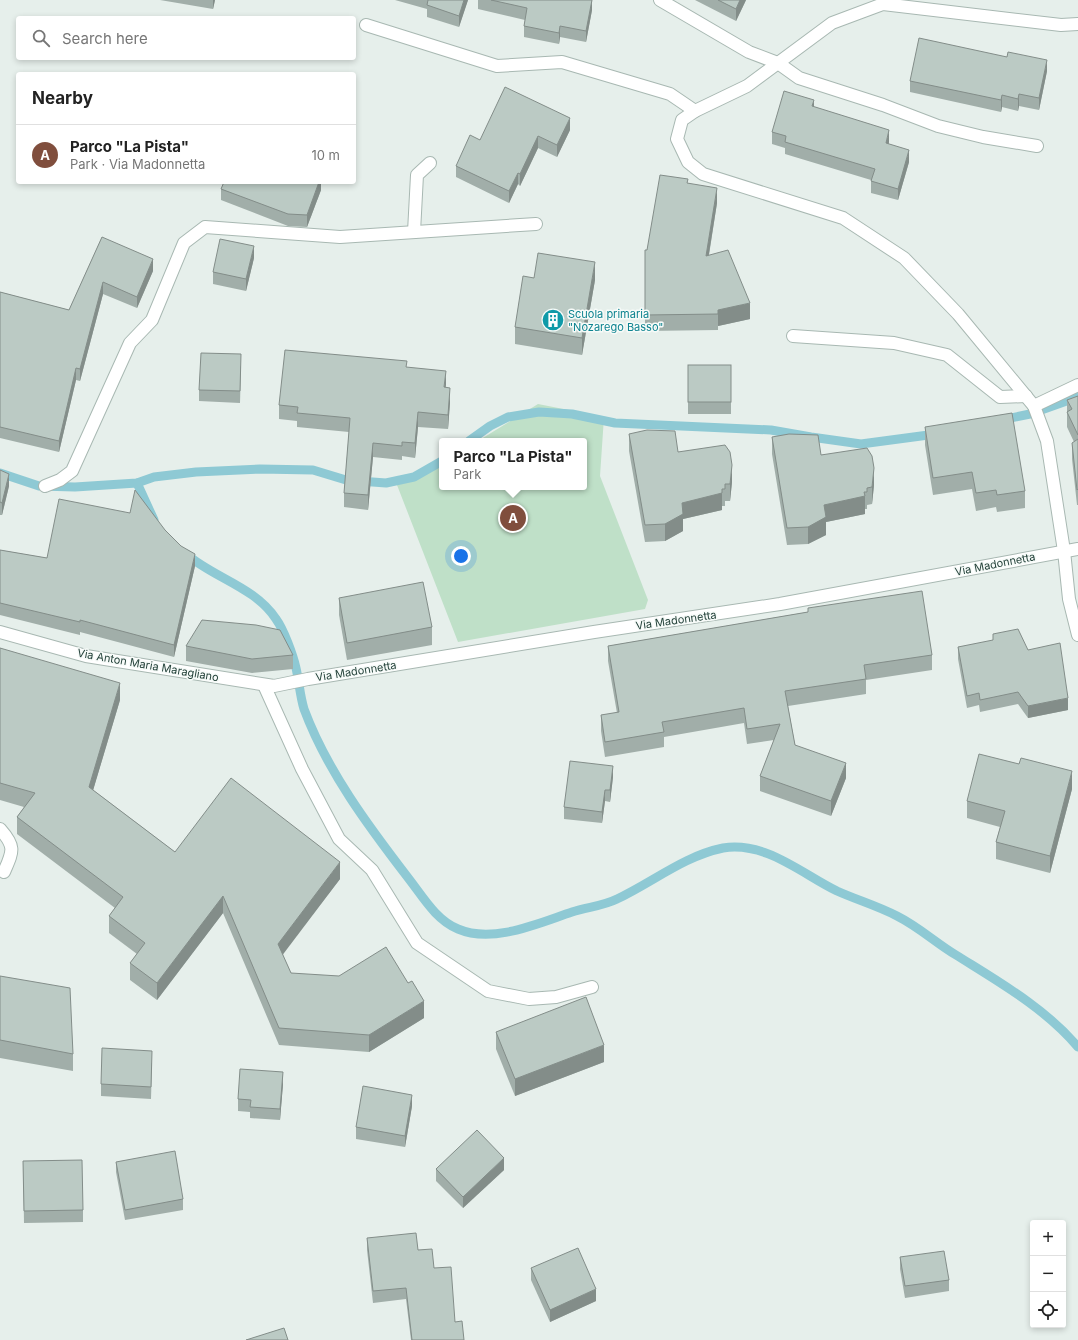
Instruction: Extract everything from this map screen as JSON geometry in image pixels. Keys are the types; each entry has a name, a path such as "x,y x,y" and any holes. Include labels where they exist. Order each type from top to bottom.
{"street":[{"path":"660,0 749,52 778,63 799,78 883,105 938,126 983,137 1037,146"},
{"path":"1078,24 1061,26 883,4 832,23 747,86 695,111 682,120 677,139 688,162 703,174 843,218 904,258 958,314 1026,396 1034,406 1046,440 1064,551 1069,599 1078,636"},
{"path":"366,25 497,66 562,62 670,94 695,111"},
{"path":"414,232 417,175 430,163"},
{"path":"45,486 60,480 72,471 130,343 152,320 184,243 205,227 340,238 536,224"},
{"path":"793,336 894,343 948,355 1000,397 1026,396"},
{"path":"1034,406 1078,385"},
{"name":"Via Madonnetta","path":"269,686 594,632 780,604 1078,549"},
{"name":"Via Anton Maria Maragliano","path":"0,632 86,656 269,686"},
{"path":"269,686 302,769 339,839 372,870 417,943 488,991 529,999 556,997 592,987"},
{"path":"0,829 8,839 12,852 4,872"}],"green space":[{"path":"538,404 604,417 600,476 648,600 645,609 458,642 397,485 439,463 439,490 587,490 587,438 483,438"}],"building":[{"path":"428,0 464,0 459,16 427,5"},
{"path":"491,0 592,0 586,31 560,26 559,33 524,26 527,8"},
{"path":"718,0 740,0 736,9"},
{"path":"919,38 1007,57 1008,52 1047,60 1039,98 1019,94 1018,99 1002,95 1001,100 910,81"},
{"path":"505,87 570,118 557,145 538,136 520,174 518,173 509,191 456,166 470,135 480,140"},
{"path":"784,91 814,100 812,106 889,130 886,143 909,150 898,189 871,181 875,169 785,142 786,136 772,132"},
{"path":"660,175 688,179 687,183 717,188 706,256 728,250 750,303 718,310 718,314 645,315 645,250 647,250"},
{"path":"223,184 318,184 307,215 288,214 221,189"},
{"path":"102,237 153,259 137,297 103,282 80,369 76,368 59,441 0,427 0,292 69,310"},
{"path":"220,239 254,246 246,279 213,272"},
{"name":"Scuola primaria \"Nozarego Basso\"","path":"538,253 595,262 582,338 515,327 523,276 534,278"},
{"path":"285,350 407,361 406,367 446,371 444,387 450,388 448,415 418,412 415,443 402,442 402,446 373,443 368,495 344,493 350,418 297,413 298,407 279,405"},
{"path":"201,353 241,354 240,391 199,390"},
{"path":"688,365 731,365 731,402 688,402"},
{"path":"1078,396 1078,435 1067,412 1072,409 1067,400"},
{"path":"1012,413 1025,491 997,495 996,490 976,493 972,472 933,478 925,427"},
{"path":"647,430 675,431 678,452 725,445 730,452 732,465 730,484 725,484 725,489 722,489 722,493 682,503 683,514 665,524 645,525 629,434"},
{"path":"789,434 818,435 821,455 867,448 872,456 874,468 872,487 867,488 867,492 864,492 865,496 824,505 826,517 808,527 787,528 772,437"},
{"path":"1078,439 1078,489 1077,490 1072,443"},
{"path":"0,470 9,474 2,503 0,502"},
{"path":"135,490 165,530 181,546 195,554 174,645 80,620 80,622 0,603 0,550 47,558 59,499 130,513"},
{"path":"423,582 432,627 347,643 339,598"},
{"path":"922,591 932,655 864,665 866,679 785,691 795,745 846,763 831,801 760,776 780,724 747,729 744,708 662,722 664,732 605,742 601,715 619,712 608,646 808,612 808,608"},
{"path":"202,620 256,625 280,630 293,655 252,659 186,646"},
{"path":"1018,629 1028,650 1060,643 1068,698 1028,706 1018,692 980,700 979,693 967,696 958,647 993,640 993,634"},
{"path":"0,648 120,683 89,787 175,852 231,778 340,862 278,944 291,973 339,976 386,947 408,983 412,981 424,1001 369,1035 279,1028 223,896 157,983 130,963 145,943 109,916 123,897 17,817 35,793 0,783"},
{"path":"979,754 1019,764 1021,758 1072,771 1050,856 996,842 1005,811 967,801"},
{"path":"570,761 613,766 610,790 605,790 602,812 564,807"},
{"path":"0,976 70,988 73,1054 0,1040"},
{"path":"586,997 604,1045 515,1079 496,1032"},
{"path":"102,1048 152,1051 151,1087 101,1084"},
{"path":"240,1069 283,1072 280,1109 250,1107 251,1100 238,1099"},
{"path":"363,1086 412,1095 405,1136 356,1127"},
{"path":"477,1130 504,1158 463,1197 436,1169"},
{"path":"175,1151 183,1199 125,1210 116,1162"},
{"path":"82,1160 83,1210 24,1211 23,1161"},
{"path":"416,1233 418,1250 432,1249 434,1268 451,1267 455,1322 462,1321 464,1340 412,1340 406,1288 373,1291 367,1238"},
{"path":"578,1248 596,1289 550,1310 531,1268"},
{"path":"944,1251 949,1280 905,1286 900,1257"},
{"path":"284,1328 288,1340 246,1340"}],"waterway":[{"path":"1001,420 1030,414 1078,397"},
{"path":"473,438 490,426 508,417 539,412 572,414 615,423 771,430 861,444 936,434"},
{"path":"0,473 39,486 75,487 137,483 154,477 196,472 260,469 313,470 346,480 386,483 414,477 439,463"},
{"path":"137,483 154,520"},
{"path":"186,554 209,570 246,591 267,608 276,619 293,656 304,709 324,754 364,819 425,900 437,914 450,925 472,933 501,933 516,930 578,910 612,901 682,863 709,852 723,848 739,847 754,849 783,860 837,891 890,912 905,920 1021,996 1051,1020 1078,1047"}],"place":[{"name":"Scuola primaria \"Nozarego Basso\"","path":"553,320"},
{"name":"Parco \"La Pista\"","path":"513,518"}]}
